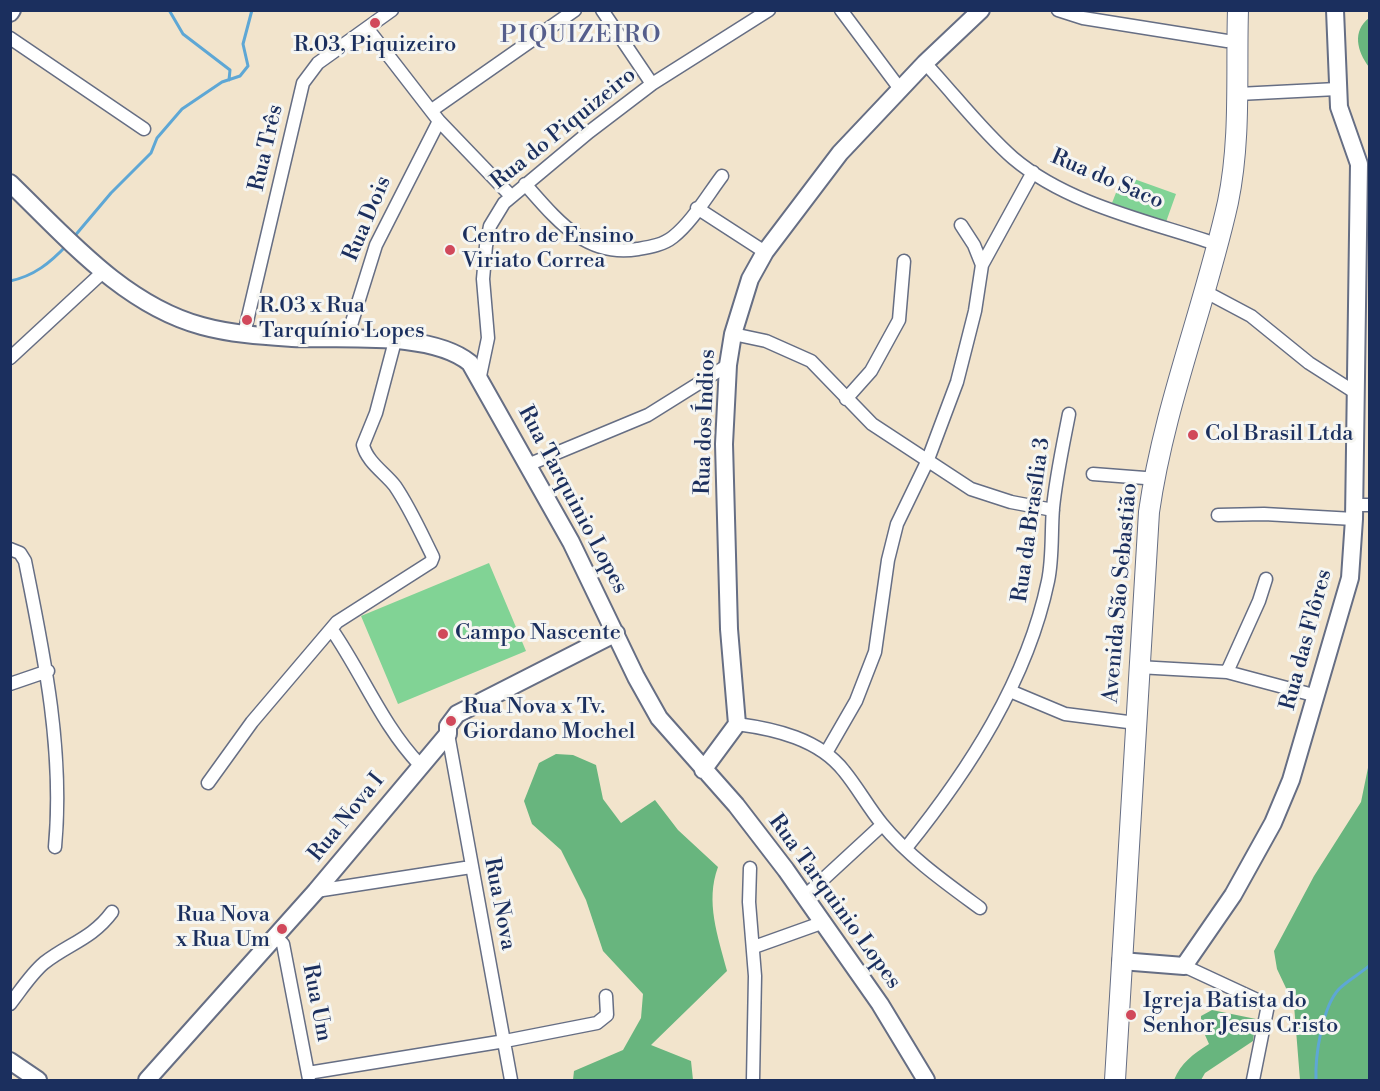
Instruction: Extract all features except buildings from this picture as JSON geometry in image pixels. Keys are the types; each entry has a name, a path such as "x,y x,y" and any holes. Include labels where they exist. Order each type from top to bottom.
{"main road":[{"name":"Avenida São Sebastião","path":"1106,1080 1133,611 1145,478 1218,199 1226,144 1228,10"},
{"name":"Avenida São Sebastião","path":"1115,1080 1138,667 1153,482 1228,201 1235,151 1238,94 1238,10"}],"street":[{"name":"Rua Três","path":"244,334 303,82 318,63 392,10"},
{"path":"432,110 575,10"},
{"path":"602,10 652,84"},
{"name":"Rua do Piquizeiro","path":"480,376 488,338 483,279 486,246 497,212 525,184 652,84 769,10"},
{"path":"841,10 900,89"},
{"name":"Rua dos Índios","path":"737,724 729,629 728,365 733,334 750,279 765,252 840,153 925,63 981,10"},
{"path":"1058,10 1083,18 1227,41"},
{"name":"Rua das Flôres","path":"1185,966 1233,895 1273,823 1291,780 1350,578 1359,510 1356,393 1359,164 1339,106 1335,10"},
{"path":"367,28 439,121 511,196"},
{"path":"10,38 144,129"},
{"name":"Rua do Saco","path":"925,63 1013,158 1049,183 1097,204 1208,240"},
{"path":"1238,94 1337,89"},
{"name":"Rua Dois","path":"346,338 376,245 439,121"},
{"path":"826,753 856,701 872,661 888,560 897,524 927,462 961,370 975,311 981,265 1033,172"},
{"path":"525,184 569,231 603,250 626,251 658,245 674,237 722,176"},
{"name":"Rua Tarquinio Lopes","path":"10,183 104,271 146,301 181,320 244,334 394,341 451,351 470,363 480,376 530,464 659,718 736,805 805,896 880,1004 926,1080"},
{"path":"697,208 765,252"},
{"path":"961,225 974,245 981,265"},
{"path":"846,399 871,371 899,320 903,261"},
{"path":"10,358 104,271"},
{"path":"1204,291 1251,316 1309,363 1356,393"},
{"path":"733,334 765,341 811,361 872,424 971,489 991,496 1053,510"},
{"path":"208,783 252,722 337,622 363,603 426,567 433,557 413,516 394,486 368,456 363,445 376,413 394,341"},
{"path":"530,464 648,415 728,365"},
{"name":"Rua da Brasília 3","path":"906,848 959,780 1010,691 1043,606 1053,544 1053,510 1069,414"},
{"path":"1093,474 1145,478"},
{"path":"1218,515 1359,510"},
{"path":"10,549 20,553 25,561 48,671 59,807 55,847"},
{"path":"1227,672 1259,601 1266,579"},
{"path":"332,630 355,664 380,714 400,744 420,765"},
{"name":"Rua Nova I","path":"147,1080 316,891 420,765 448,735 451,721 464,710 616,633"},
{"path":"1138,667 1227,672 1317,696"},
{"path":"10,684 48,671"},
{"path":"1010,691 1065,714 1128,722"},
{"path":"703,770 737,724 762,727 793,736 826,753 843,769 882,825 906,848 980,908"},
{"name":"Rua Nova","path":"448,735 511,1080"},
{"path":"805,896 882,825"},
{"path":"316,891 471,867"},
{"path":"750,868 748,902 754,946 753,1080"},
{"path":"10,1004 43,964 84,940 101,926 112,912"},
{"path":"754,946 824,922"},
{"name":"Rua Um","path":"275,936 284,944 308,1077"},
{"path":"1121,961 1185,966 1268,1005 1253,1080"},
{"path":"308,1077 601,1022 607,1015 606,996"},
{"path":"12,1064 38,1080"}],"green space":[{"path":"1369,18 1369,67 1359,48 1358,35"},
{"path":"1123,175 1176,194 1166,222 1112,203"},
{"name":"Campo Nascente","path":"489,563 526,651 398,704 361,616"},
{"path":"556,754 573,755 596,765 603,799 621,823 655,800 678,830 718,867 713,893 714,919 727,971 651,1045 691,1061 693,1080 573,1080 574,1071 623,1050 641,1018 643,994 603,951 586,900 561,850 532,824 524,801 539,763"},
{"path":"1369,763 1369,1080 1300,1080 1294,1005 1277,969 1274,951 1314,876 1361,802"},
{"path":"1212,1010 1256,1019 1253,1041 1205,1073 1201,1080 1174,1080 1188,1059 1209,1044 1201,1026 1201,1016"}],"waterway":[{"path":"169,10 183,34 230,70 229,80"},
{"path":"73,238 111,193 151,153 157,138 182,109 222,82 240,76 248,66 243,44 252,10"},
{"path":"10,281 27,276 41,268 67,245"},
{"path":"1316,1080 1318,1046 1324,1020 1333,997 1339,989 1370,965"}],"place":[{"name":"R.03, Piquizeiro","path":"375,23"},
{"name":"Centro de Ensino Viriato Correa","path":"450,250"},
{"name":"R.03 x Rua Tarquínio Lopes","path":"247,320"},
{"name":"Col Brasil Ltda","path":"1193,435"},
{"name":"Campo Nascente","path":"443,634"},
{"name":"Rua Nova x Tv. Giordano Mochel","path":"451,721"},
{"name":"Rua Nova x Rua Um","path":"282,929"},
{"name":"Igreja Batista do Senhor Jesus Cristo","path":"1131,1015"}],"district":[{"name":"PIQUIZEIRO","path":"581,36"}]}
